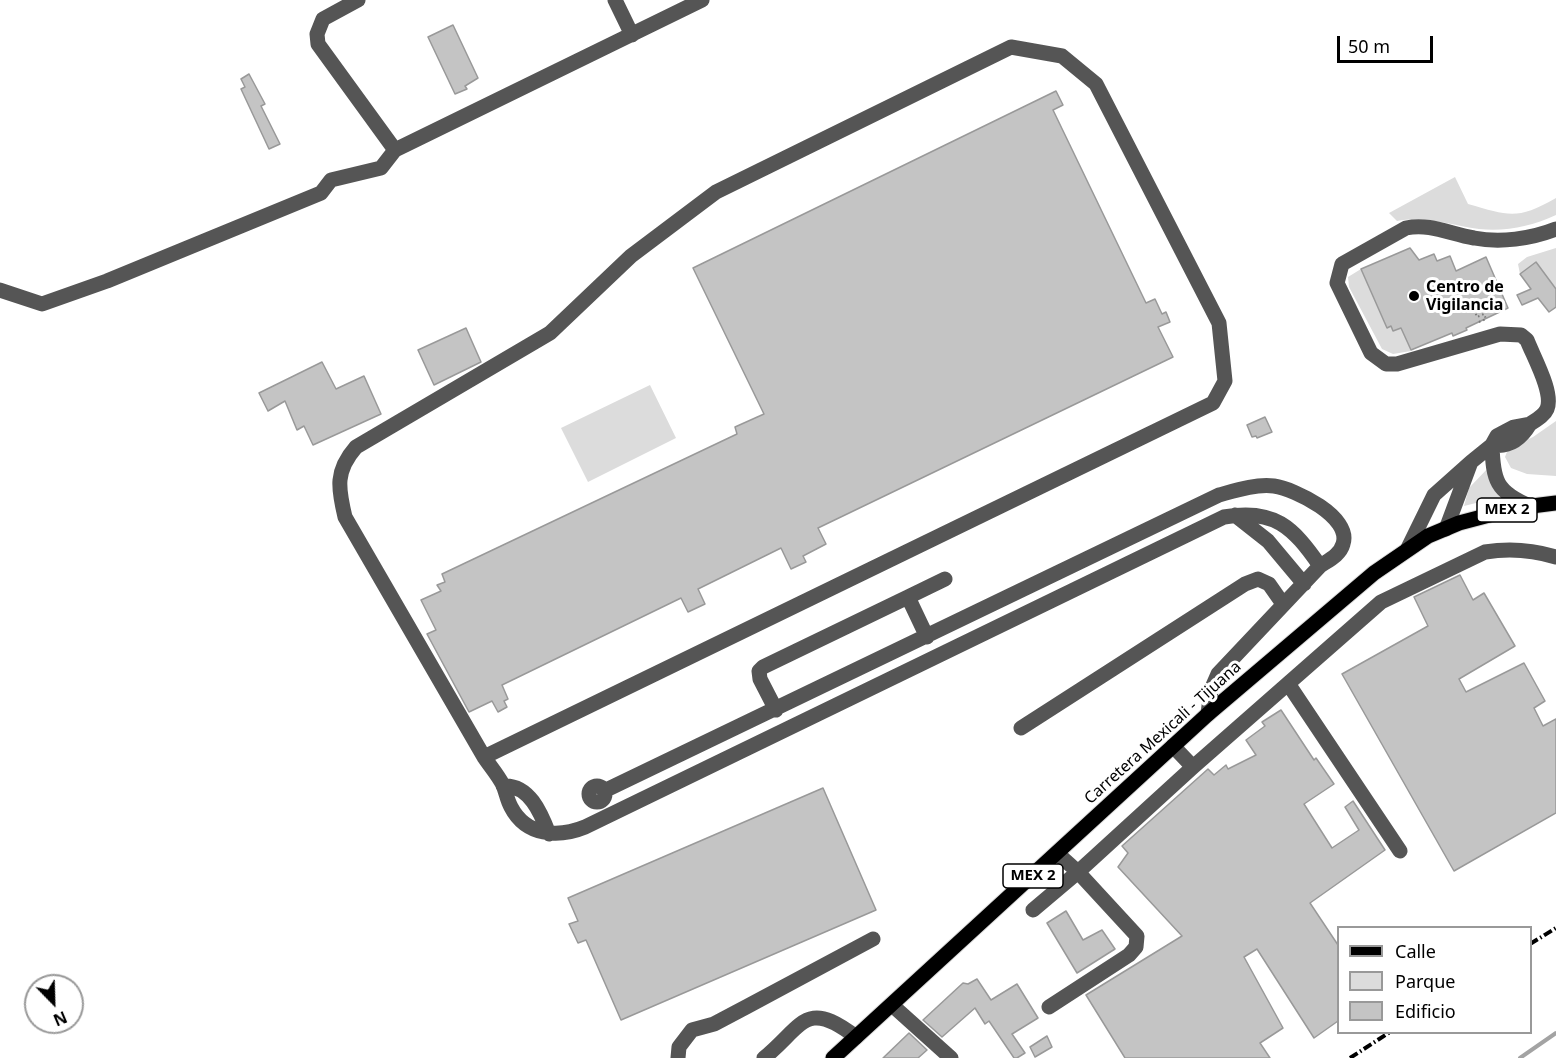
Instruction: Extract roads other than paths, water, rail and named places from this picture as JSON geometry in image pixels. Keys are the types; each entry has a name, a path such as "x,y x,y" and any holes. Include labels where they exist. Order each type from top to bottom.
{"main road":[{"name":"Carretera Mexicali - Tijuana","path":"833,1058 1208,714 1334,605 1408,548 1446,529 1485,515 1556,503"}],"lane":[{"path":"358,0 323,19 318,34 318,44 395,150"},
{"path":"615,0 632,34"},
{"path":"0,290 42,304 75,293 321,193 331,180 381,168 395,150 702,0"},
{"path":"484,757 1213,403 1225,381 1220,323 1096,84 1062,56 1011,48 716,192 631,256 550,333 356,447 343,461 340,494 345,517 484,757 503,786 517,817 526,826 549,834 568,834 615,814 1208,525 1235,515 1247,513 1264,516 1281,525 1300,537 1320,566"},
{"path":"1408,548 1434,495 1492,446 1503,447 1521,438 1530,424 1541,417 1549,402 1546,387 1527,340 1521,335 1500,334 1397,364 1386,364 1371,353 1337,283 1338,269 1342,264 1406,228 1415,226 1425,226 1476,239 1518,239 1556,229"},
{"path":"1492,446 1496,481 1510,497 1530,506"},
{"path":"1446,529 1471,462"},
{"path":"604,791 1179,514 1239,489 1275,486 1294,491 1311,500 1336,520 1342,529 1343,544 1339,552 1320,566 1218,675 1211,690 1208,714"},
{"path":"1235,515 1268,541 1304,584"},
{"path":"1033,910 1381,602 1478,554 1502,549 1538,551 1556,557"},
{"path":"1517,551 1556,568"},
{"path":"776,710 760,679 759,671 763,667 945,579"},
{"path":"1021,728 1245,584 1258,579 1269,584 1283,604"},
{"path":"909,597 927,637"},
{"path":"1289,685 1400,851"},
{"path":"1173,746 1193,766"},
{"path":"503,786 517,787 524,791 542,817 549,834"},
{"path":"1049,1007 1129,955 1136,947 1137,936 1078,872 1058,854"},
{"path":"678,1058 679,1047 692,1030 714,1023 748,1006 873,939"},
{"path":"892,1005 951,1058"},
{"path":"764,1058 791,1030 821,1016 835,1021 856,1037"}],"waterway":[{"path":"1520,1058 1556,1033"}],"railway":[{"path":"1532,943 1556,928"},
{"path":"1350,1058 1387,1034"}],"place":[{"name":"Centro de Vigilancia","path":"1414,296"}]}
